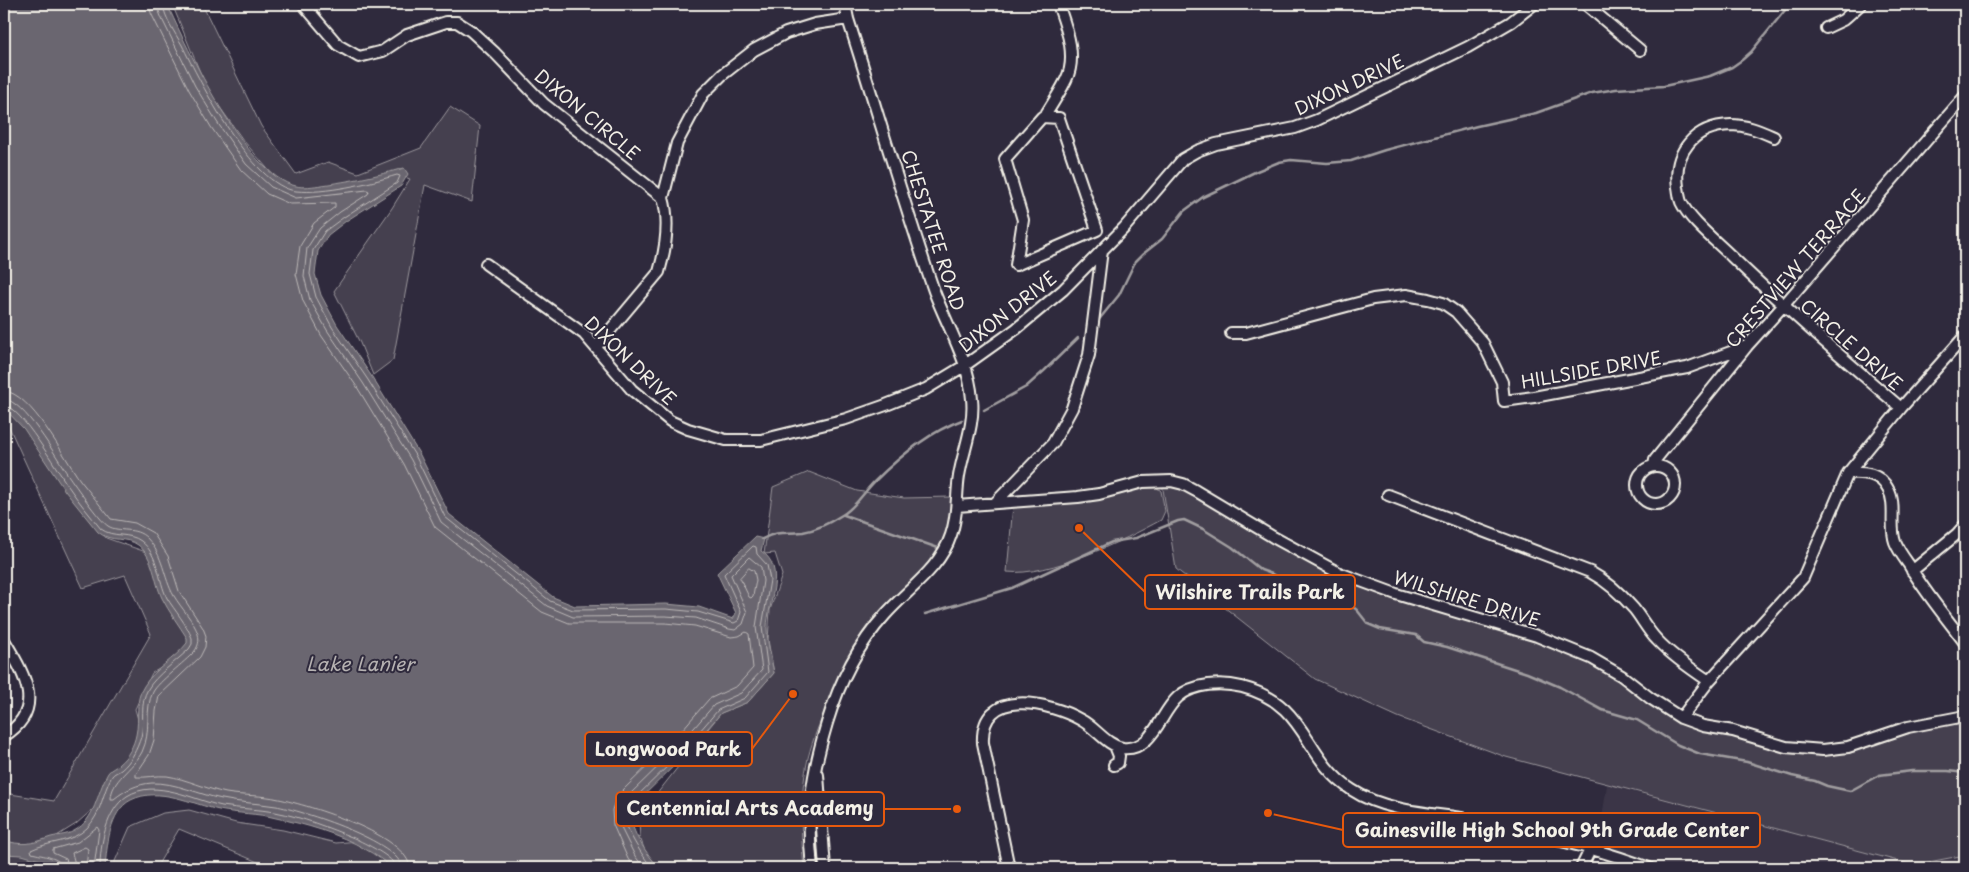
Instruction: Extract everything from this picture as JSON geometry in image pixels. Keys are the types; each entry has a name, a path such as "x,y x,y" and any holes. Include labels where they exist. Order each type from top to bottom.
{"street":[{"name":"DIXON CIRCLE","path":"303,4 338,45 359,57 383,51 406,36 446,22 458,22 495,53 544,104 663,198"},
{"name":"CHESTATEE ROAD","path":"818,754 839,685 849,664 870,632 935,565 945,551 952,532 957,506 959,476 973,407 969,376 935,292 848,20 845,4"},
{"path":"1042,117 1058,118 1097,230 1016,264 1023,220 1005,159 1042,117 1046,114 1067,79 1071,63 1070,44 1058,4"},
{"name":"DIXON DRIVE","path":"486,264 584,334 632,390 661,415 688,429 726,440 761,440 780,436 815,425 846,419 886,406 926,389 964,366 1016,328 1063,290 1124,228 1170,173 1184,159 1196,151 1216,144 1295,128 1317,120 1468,47 1511,22 1534,4"},
{"path":"1585,4 1640,50"},
{"path":"1826,28 1843,20 1861,4"},
{"path":"596,347 622,313 659,272 663,258 668,219 663,198 677,143 703,94 722,75 754,50 786,33 815,24 848,20"},
{"name":"CRESTVIEW TERRACE","path":"1654,465 1655,460 1747,346 1784,306 1965,96"},
{"name":"CIRCLE DRIVE","path":"1774,137 1750,127 1730,125 1713,128 1699,134 1687,144 1680,155 1677,167 1680,200 1686,211 1784,306 1902,408"},
{"path":"995,503 1052,443 1072,408 1089,354 1102,250"},
{"name":"HILLSIDE DRIVE","path":"1231,333 1246,333 1373,299 1406,295 1428,299 1443,303 1456,312 1483,343 1502,382 1504,401 1687,368 1747,346"},
{"path":"1681,718 1709,681 1803,578 1848,473 1965,336"},
{"path":"1848,473 1866,472 1879,478 1888,488 1892,500 1892,524 1895,542 1912,571 1965,643"},
{"name":"WILSHIRE DRIVE","path":"957,506 1078,497 1099,494 1143,482 1171,481 1183,484 1338,573 1396,594 1537,636 1591,658 1622,676 1650,698 1681,718 1703,726 1733,731 1786,746 1823,750 1848,747 1908,727 1965,716"},
{"path":"1388,495 1590,572 1601,578 1634,609 1659,642 1688,667 1709,681"},
{"path":"1912,571 1957,534 1965,525"},
{"path":"4,640 24,674 29,692 23,720 4,736"},
{"path":"1115,746 1134,748 1143,743 1158,726 1173,702 1188,690 1214,685 1242,688 1262,695 1290,713 1325,766 1337,779 1362,796 1424,814 1463,818 1591,848 1648,868"},
{"path":"1009,868 984,743 983,730 994,712 1002,706 1011,704 1028,704 1055,708 1086,722 1115,746 1119,756 1118,762 1114,765"},
{"path":"812,868 809,822 813,775 818,754"},
{"path":"818,754 819,799 825,868"},
{"path":"1581,868 1591,848"}],"shaded area":[{"path":"172,4 202,4 261,126 296,174 328,162 358,173 421,148 450,107 480,126 472,202 425,185 393,360 373,375 360,343 334,291 410,179 393,173 306,193 278,181 243,140 207,89"},
{"path":"4,384 106,538 146,552 198,647 152,673 135,709 147,752 101,802 76,824 44,844 40,857 51,868 4,868 4,793 54,801 151,634 125,575 83,588 4,416"},
{"path":"809,472 857,491 904,498 951,497 943,542 929,566 883,608 867,626 850,653 837,682 815,736 805,772 801,813 804,868 659,868 645,851 641,840 619,849 617,847 640,837 639,822 645,809 721,713 748,702 774,673 768,640 770,610 782,575 775,553 764,554 773,487"},
{"path":"1161,477 1196,485 1307,556 1411,599 1601,657 1676,714 1736,734 1825,751 1965,716 1965,855 1913,865 1506,757 1398,717 1315,679 1176,569"},
{"path":"1146,485 1155,486 1161,491 1165,511 1161,520 1107,547 1064,563 1024,572 1007,572 1013,505"},
{"path":"1607,785 1913,865 1965,855 1965,868 1662,868 1596,857"},
{"path":"189,810 236,823 283,830 336,843 381,839 406,868 272,868 179,829 156,868 112,868 130,827 163,813"}],"water":[{"name":"Lake Lanier","path":"4,4 167,4 203,78 220,108 238,136 258,160 277,177 296,186 309,187 363,178 404,168 408,174 401,186 346,221 328,235 318,251 315,274 321,295 337,325 372,377 420,455 449,514 553,597 575,606 666,604 699,607 733,619 736,613 717,573 755,537 764,539 761,551 769,558 775,576 767,627 768,644 774,673 748,702 721,713 682,758 635,804 630,812 636,835 659,868 394,868 355,844 310,826 269,816 219,810 164,795 142,796 131,800 118,812 110,830 105,868 60,868 56,865 22,855 4,854 4,840 21,844 37,842 71,833 87,820 108,773 122,761 132,747 137,729 139,698 144,686 153,674 182,649 187,643 187,638 162,598 151,563 143,550 133,542 108,537 98,532 65,491 24,429 4,408"}],"waterway":[{"path":"1097,322 1119,295 1135,262 1162,239 1184,211 1203,197 1257,171 1279,162 1291,160 1327,163 1351,161 1477,126 1536,113 1592,93 1616,89 1664,86 1710,76 1732,67 1751,52 1790,4"},
{"path":"984,410 1026,387 1078,338"},
{"path":"762,539 778,533 808,531 838,518 847,512 874,482 904,455 926,438 962,420"},
{"path":"844,515 941,549"},
{"path":"925,614 1012,588 1112,542 1136,538 1184,520 1232,547 1261,570 1304,592 1334,593 1357,610 1368,624 1380,629 1416,635 1424,642 1447,647 1527,673 1560,687 1602,710 1637,720 1678,745 1700,754 1747,762 1850,791 1879,775 1912,771 1965,773"}],"place":[{"name":"Wilshire Trails Park","path":"1079,528"},
{"name":"Longwood Park","path":"793,694"},
{"name":"Centennial Arts Academy","path":"957,809"},
{"name":"Gainesville High School 9th Grade Center","path":"1268,813"}]}
